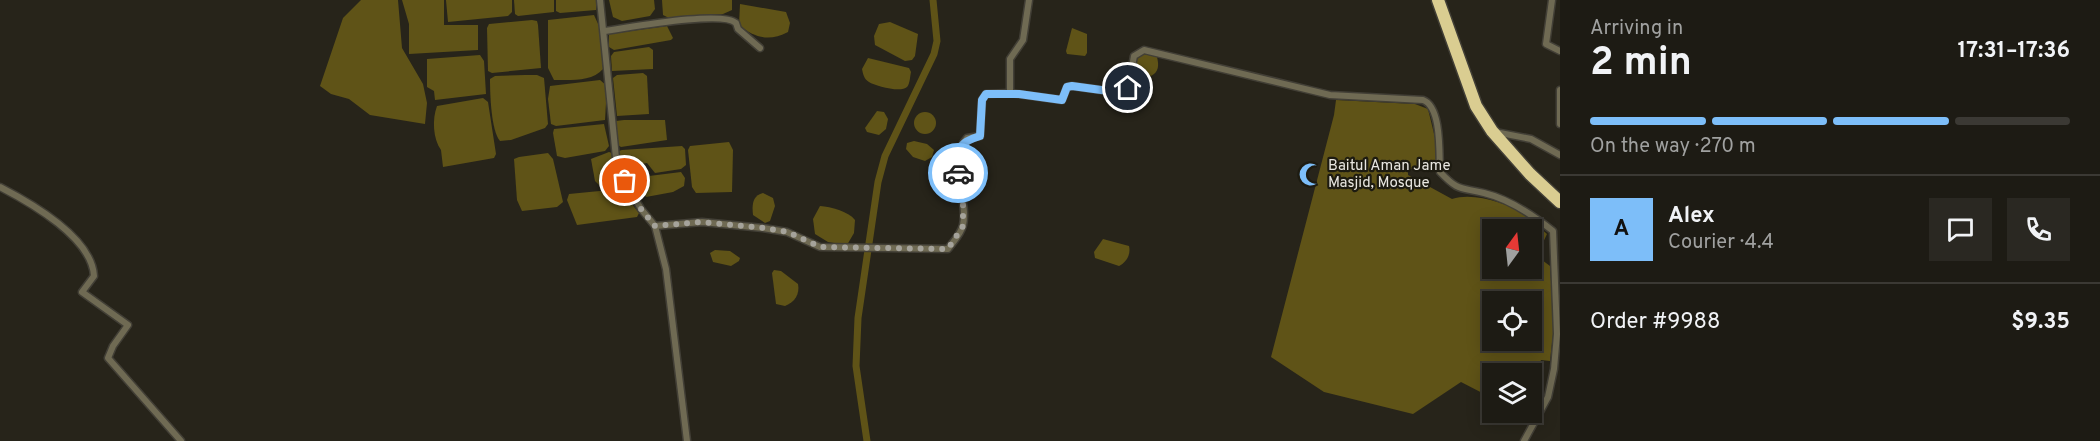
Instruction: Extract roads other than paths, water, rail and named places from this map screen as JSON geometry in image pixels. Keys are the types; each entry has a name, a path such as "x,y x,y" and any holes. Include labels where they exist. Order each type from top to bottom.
{"highway":[{"path":"1438,0 1476,106 1492,131 1530,174 1560,202"}],"street":[{"path":"600,0 616,158 625,181 641,209 655,226 666,269 687,441"},
{"path":"1010,93 1010,59 1013,51 1020,47 1023,40 1029,0"},
{"path":"1552,0 1546,44 1560,51"},
{"path":"604,31 693,19 730,19 760,48"},
{"path":"655,226 702,222 764,228 788,232 820,247 948,249 963,226 963,204 958,177 963,143 967,138 980,136 982,100 986,94 1010,93 1062,100 1067,87 1072,86 1123,93 1128,88 1134,56 1144,50 1330,95 1429,103 1434,111 1441,154 1440,172 1450,183 1459,189 1484,193 1511,204 1535,216 1553,231 1557,334 1554,369 1548,397 1524,441"},
{"path":"1560,90 1558,115 1560,124"},
{"path":"1492,131 1531,139 1560,154"},
{"path":"0,187 43,210 86,250 94,267 94,276 82,292 128,325 113,346 108,358 181,441"}],"waterway":[{"path":"867,441 856,366 858,318 878,182 885,156 934,54 937,41 933,0"}],"place":[{"name":"Baitul Aman Jame Masjid, Mosque","path":"1310,174"}]}
